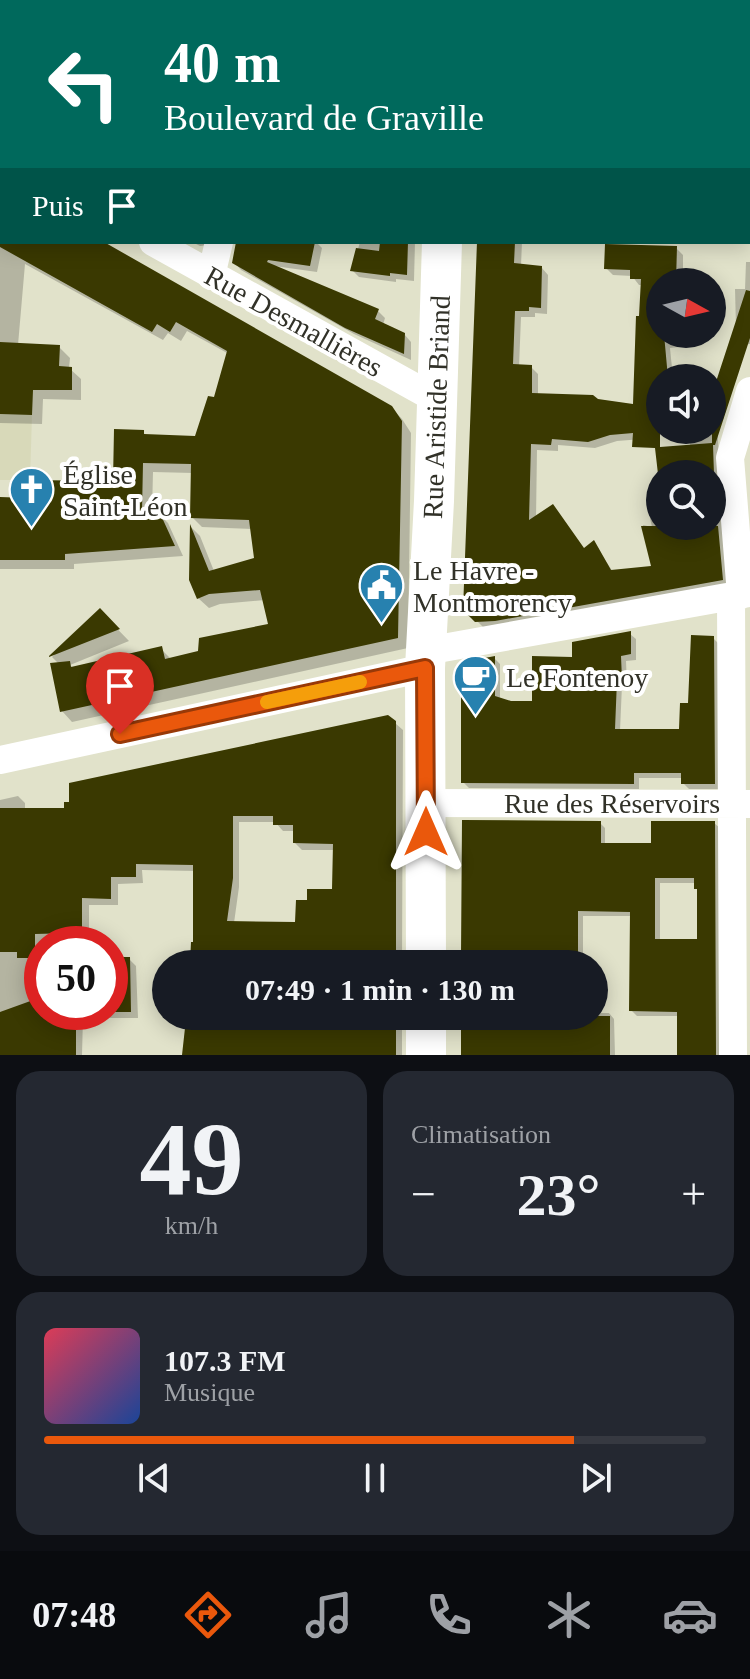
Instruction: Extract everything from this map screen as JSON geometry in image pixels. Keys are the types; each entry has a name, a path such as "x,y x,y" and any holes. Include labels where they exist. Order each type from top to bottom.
{"main road":[{"name":"Rue Aristide Briand","path":"426,950 425,659 442,244"},
{"path":"426,1030 426,1055"}],"street":[{"name":"Rue Desmallières","path":"156,244 436,399"},
{"path":"211,276 219,244"},
{"path":"733,1055 742,804 741,595 730,458 750,391"},
{"path":"0,760 425,659 741,595"},
{"name":"Rue des Réservoirs","path":"425,803 742,804"}],"shaded area":[{"path":"0,414 32,415 30,480 0,480"}],"building":[{"path":"0,244 108,244 392,406 402,421 398,638 60,712 50,663 70,661 71,667 162,646 165,659 198,651 199,638 268,624 260,590 209,594 197,599 189,580 190,524 209,571 254,558 249,520 190,518 191,464 143,463 142,511 159,511 175,546 65,554 65,560 0,560 0,497 29,498 30,480 113,481 114,429 195,436 208,396 214,397 227,351 176,322 170,332 157,324 152,332 0,247"},
{"path":"236,244 315,244 310,266 267,262 379,309 375,319 405,333 404,354 345,328 232,263"},
{"path":"380,244 408,244 407,275 350,271 356,248 379,251"},
{"path":"477,244 515,244 514,263 542,266 541,308 515,311 513,364 532,365 532,393 593,395 598,399 633,404 636,316 639,316 641,279 630,279 630,270 604,269 605,244 677,246 676,268 646,268 646,348 665,348 667,364 646,364 646,444 660,444 660,447 715,444 714,460 656,460 655,448 632,447 633,433 610,435 588,442 552,439 551,445 531,444 529,520 553,504 584,548 594,540 611,570 651,566 641,526 646,526 646,540 719,540 723,580 475,622 463,610"},
{"path":"746,290 750,291 750,338 726,411 726,364 722,364"},
{"path":"0,342 60,345 59,366 72,367 72,390 33,390 32,415 0,414"},
{"path":"100,608 120,629 49,657 49,656"},
{"path":"631,631 631,654 621,656 622,680 617,680 615,729 679,729 680,703 688,703 691,635 714,636 715,784 681,784 681,773 634,773 634,784 461,783 461,674 474,660 495,656 495,696 511,701 532,701 532,656 572,657 572,642"},
{"path":"388,715 396,721 396,950 191,950 193,865 136,864 136,877 111,877 111,899 82,898 82,926 24,926 24,958 17,958 17,952 0,952 0,808 64,808 64,802 69,802 69,783","holes":["233,816 273,816 273,825 293,825 293,843 333,844 332,889 307,889 307,900 296,900 295,922 227,921 233,878"]},
{"path":"462,820 601,821 601,843 651,843 651,821 715,821 716,1055 677,1055 677,1012 629,1011 630,912 578,911 578,950 461,950","holes":["655,878 694,878 694,889 697,889 697,939 655,939"]},
{"path":"128,957 130,957 131,1012 128,1012"},
{"path":"24,1003 24,1030 76,1030 76,1055 0,1055 0,1012"},
{"path":"610,1016 610,1055 461,1055 461,1030 608,1030"},
{"path":"185,1030 396,1030 396,1055 182,1055"}],"slow traffic":[{"path":"267,702 360,682"}],"place":[{"name":"Église Saint-Léon","path":"32,529"},
{"name":"Le Havre - Montmorency","path":"382,625"},
{"name":"Le Fontenoy","path":"475,716"}],"route":[{"path":"120,734 425,668 426,832"}]}
